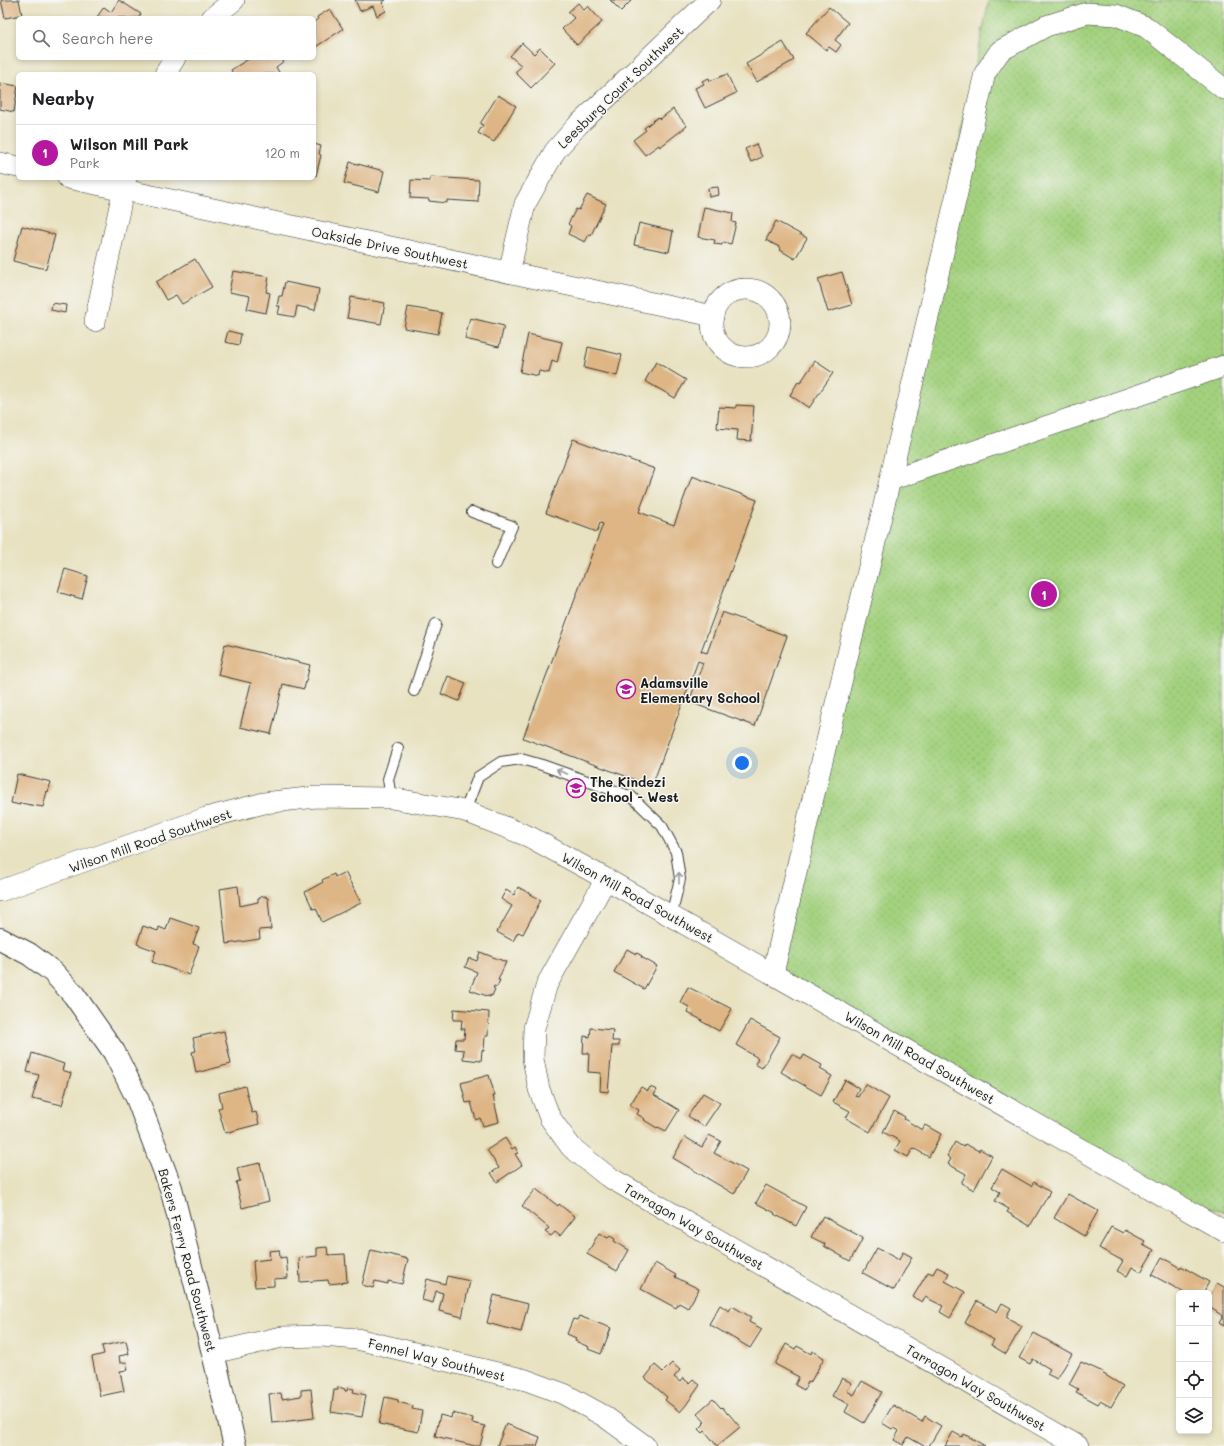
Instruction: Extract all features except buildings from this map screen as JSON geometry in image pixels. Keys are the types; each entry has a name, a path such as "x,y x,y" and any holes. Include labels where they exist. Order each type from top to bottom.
{"street":[{"path":"214,16 234,0"},
{"name":"Leesburg Court Southwest","path":"509,272 525,204 555,151 578,125 710,0"},
{"path":"773,974 985,73 1000,50 1046,26 1087,13 1116,14 1146,27 1224,89"},
{"path":"166,72 174,60"},
{"path":"0,164 16,167"},
{"name":"Oakside Drive Southwest","path":"87,180 124,184 509,272 712,316"},
{"path":"94,321 124,184"},
{"path":"890,480 1224,366"},
{"name":"Wilson Mill Road Southwest","path":"0,891 206,818 264,803 316,797 391,798 465,811 530,837 606,879 1224,1231"},
{"name":"Tarragon Way Southwest","path":"606,879 547,984 534,1028 533,1059 539,1089 550,1118 571,1148 607,1176 1078,1446"},
{"name":"Bakers Ferry Road Southwest","path":"0,939 29,954 53,972 74,995 114,1052 137,1098 171,1188 213,1352 235,1446"},
{"name":"Fennel Way Southwest","path":"213,1352 282,1337 322,1336 357,1339 526,1380 564,1394 604,1416 645,1446"}],"lane":[{"path":"472,512 512,526 496,564"},
{"path":"414,691 436,624"},
{"path":"391,798 388,779 398,748"},
{"path":"465,811 478,776 501,762 521,759 632,797 662,826 676,852 680,880 671,916"}],"green space":[{"path":"989,0 1224,0 1224,1212 1173,1199 765,971 899,435"}],"place":[{"name":"Wilson Mill Park","path":"1044,594"},
{"name":"Adamsville Elementary School","path":"626,689"},
{"name":"The Kindezi School - West","path":"576,788"}]}
